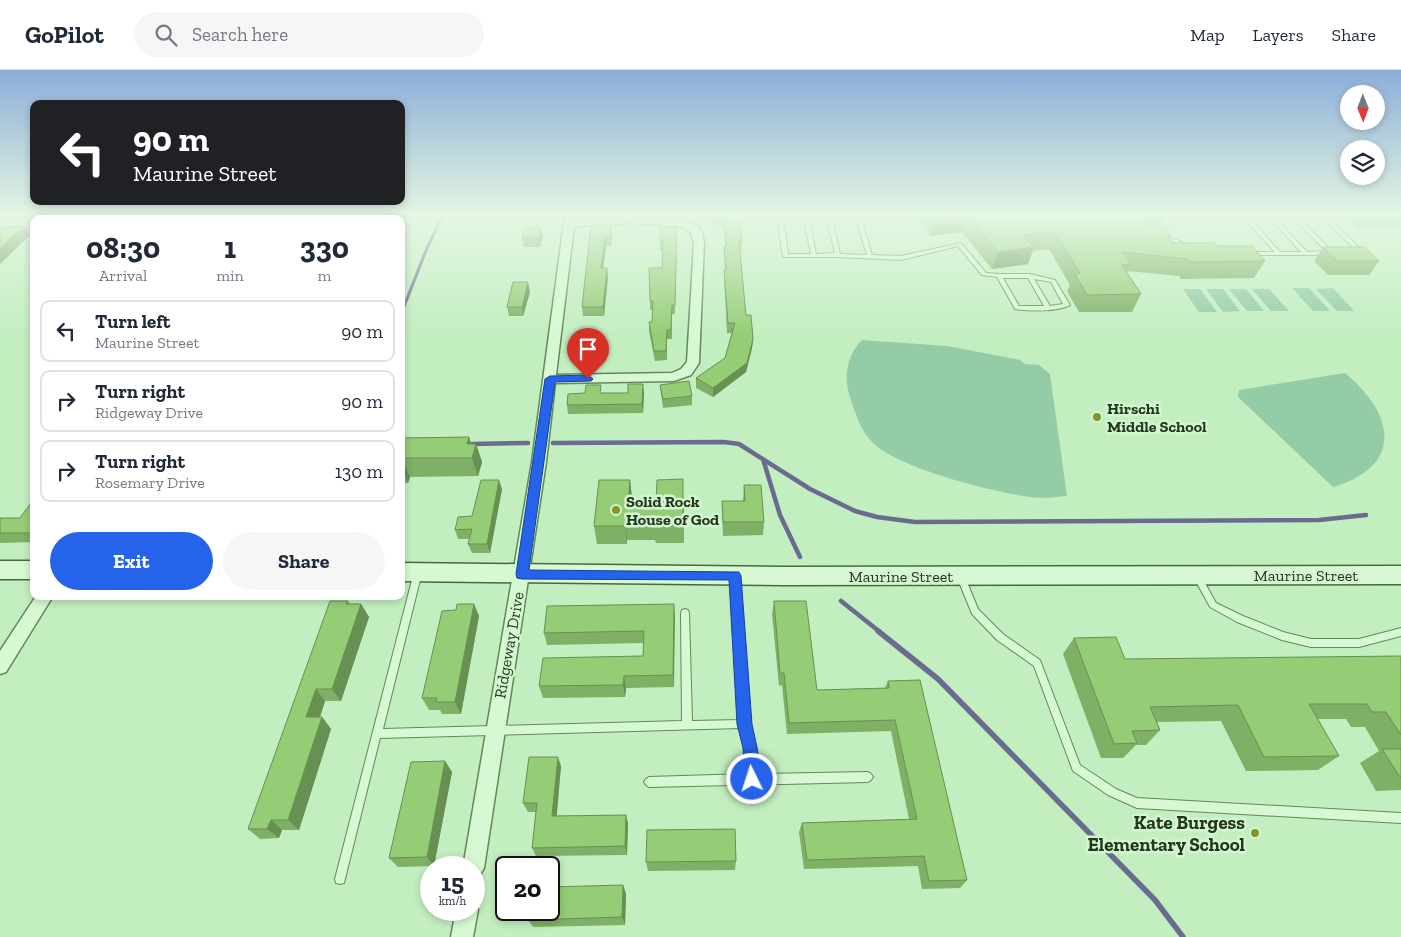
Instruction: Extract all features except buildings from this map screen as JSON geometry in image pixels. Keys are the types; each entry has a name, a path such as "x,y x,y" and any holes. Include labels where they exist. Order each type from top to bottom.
{"street":[{"name":"Ridgeway Drive","path":"475,856 522,574 550,379 565,255"},
{"path":"550,379 674,377 686,372 693,363 698,255"},
{"path":"0,570 30,570"},
{"name":"Maurine Street","path":"410,572 735,576 1401,575"},
{"path":"0,666 42,600"},
{"path":"462,937 465,921"}],"lane":[{"path":"785,255 902,258 912,255"},
{"path":"968,255 980,271 990,276 999,276 1030,276 1053,282 1067,305 1048,308 1017,308 999,276"},
{"path":"1030,276 1048,308"},
{"path":"405,597 410,572"},
{"path":"1196,575 1213,605 1240,619 1282,636 1311,642 1359,643 1401,632"},
{"path":"735,576 744,724 750,748 752,779"},
{"path":"960,576 974,611 1000,637 1037,663 1076,768 1112,792 1137,803 1401,818"},
{"path":"340,879 377,734 404,600"},
{"path":"685,614 687,726"},
{"path":"377,734 744,724"},
{"path":"649,782 868,776"}],"green space":[{"path":"1292,288 1309,288 1330,311 1313,311"},
{"path":"1333,288 1354,311 1337,311 1316,289"},
{"path":"1183,289 1200,289 1217,312 1199,312"},
{"path":"1206,289 1223,289 1240,311 1223,312"},
{"path":"1229,289 1246,289 1264,311 1247,311"},
{"path":"1252,289 1269,289 1289,311 1271,311"},
{"path":"862,340 947,346 1020,360 1025,364 1039,365 1050,374 1067,496 1035,498 993,490 947,478 903,461 885,452 873,443 859,423 847,384 849,360"},
{"path":"1345,373 1375,407 1382,423 1384,439 1381,454 1371,467 1355,478 1333,487 1238,397 1239,390"}],"waterway":[{"path":"405,304 424,255"},
{"path":"553,443 724,442 739,444 763,459"},
{"path":"472,444 528,443"},
{"path":"763,459 810,489 855,511 877,517 915,522 1319,520 1366,515"},
{"path":"763,459 780,515 800,557"},
{"path":"841,601 880,632"},
{"path":"878,631 938,679 1155,900 1183,937"}],"place":[{"name":"Hirschi Middle School","path":"1097,417"},
{"name":"Solid Rock House of God","path":"616,510"},
{"name":"Kate Burgess Elementary School","path":"1255,833"}],"route":[{"path":"588,379 550,379 522,574 735,576 744,724 750,748 752,779"}]}
